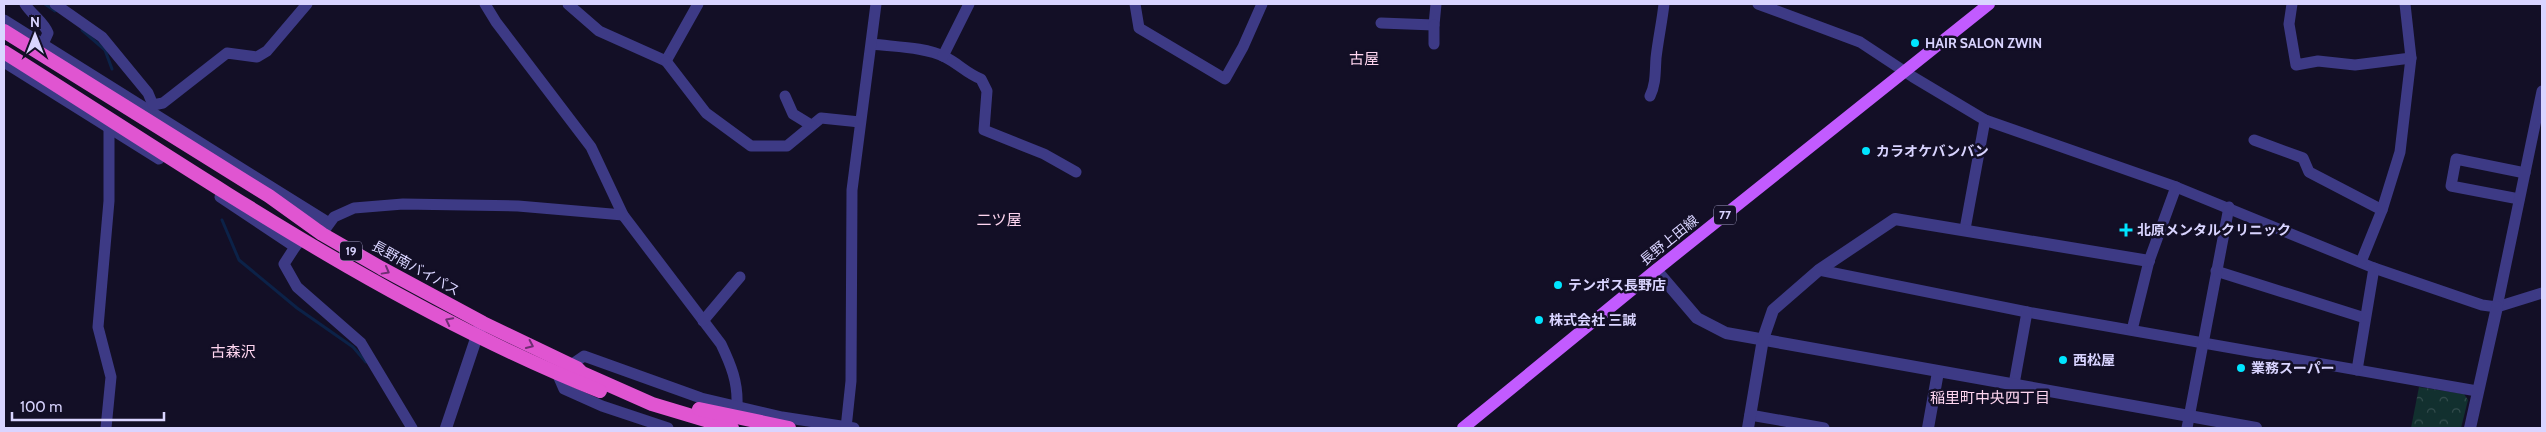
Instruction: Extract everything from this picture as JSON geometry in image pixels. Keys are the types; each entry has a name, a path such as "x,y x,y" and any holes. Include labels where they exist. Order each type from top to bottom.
{"highway":[{"name":"長野南バイパス","path":"4,30 326,229 479,329 557,373 636,405 723,424"},
{"name":"長野南バイパス","path":"4,52 299,243 396,294 574,366 582,373 635,398 723,424"},
{"name":"19","path":"723,424 789,428"}],"main road":[{"name":"長野上田線","path":"1463,428 1656,270 1989,4"}],"street":[{"path":"25,4 30,12 46,27 48,33 43,44"},
{"path":"54,4 102,37 148,93 152,108"},
{"path":"152,108 163,103 228,53 257,58 268,51 307,4"},
{"path":"485,4 496,22 591,147 623,215 721,344 731,365 738,390 736,405"},
{"path":"568,4 599,31 666,61 706,113 751,146 787,146 821,118 860,122"},
{"path":"666,61 698,4"},
{"path":"574,366 584,356 685,392 782,417 849,428 852,190 876,4"},
{"path":"943,56 969,4"},
{"path":"1135,4 1139,28 1225,78 1243,47 1262,4"},
{"path":"1434,44 1436,4"},
{"path":"1650,96 1655,86 1656,57 1661,38 1664,4"},
{"path":"1758,4 1860,42 1905,72 1986,120 2176,186 2374,268 2482,305 2497,308 2542,293"},
{"path":"2292,4 2293,10 2289,24 2296,65 2318,61 2355,65 2411,58"},
{"path":"2361,262 2382,210 2400,152 2411,58 2405,4"},
{"path":"4,20 152,108 326,229 334,217 354,208 403,204 518,206 623,215"},
{"path":"1382,23 1434,25"},
{"path":"872,44 943,56 957,64 966,73 981,79 986,91 984,130 1044,154 1076,172"},
{"path":"4,62 299,243 284,264 297,287 361,343 412,428"},
{"path":"2470,428 2542,90"},
{"path":"785,96 793,114 812,125"},
{"path":"1965,229 1986,120"},
{"path":"106,428 111,378 98,327 109,201 109,128"},
{"path":"2254,140 2303,158 2309,172 2382,210"},
{"path":"2519,200 2451,186 2456,159 2525,173"},
{"path":"2132,330 2149,261 2176,186"},
{"path":"2188,422 2229,207"},
{"path":"1748,428 1762,339 1773,310 1819,270 1895,219 1965,229 2149,261"},
{"path":"2357,370 2374,268"},
{"path":"1656,270 1697,318 1726,333 2014,384 2188,422 2256,428"},
{"path":"1819,270 2027,312 2477,391"},
{"path":"2216,271 2365,318"},
{"path":"704,321 740,277"},
{"path":"2014,384 2027,312"},
{"path":"446,428 479,329"},
{"path":"1928,428 1938,372"},
{"path":"557,373 564,390 602,406 668,428"},
{"path":"1750,415 1824,428"}],"green space":[{"path":"2419,387 2464,394 2468,400 2461,428 2411,428"}],"waterway":[{"path":"45,4 55,11"},
{"path":"82,30 105,50 112,69"},
{"path":"222,220 239,260 297,308 353,347 366,362"}],"place":[{"name":"HAIR SALON ZWIN","path":"1915,43"},
{"name":"カラオケバンバン","path":"1866,151"},
{"name":"北原メンタルクリニック","path":"2126,230"},
{"name":"テンポス長野店","path":"1558,285"},
{"name":"株式会社 三誠","path":"1539,320"},
{"name":"西松屋","path":"2063,360"},
{"name":"業務スーパー","path":"2241,368"}],"district":[{"name":"古屋","path":"1364,59"},
{"name":"二ツ屋","path":"999,220"},
{"name":"古森沢","path":"233,352"},
{"name":"稲里町中央四丁目","path":"1990,398"}]}
